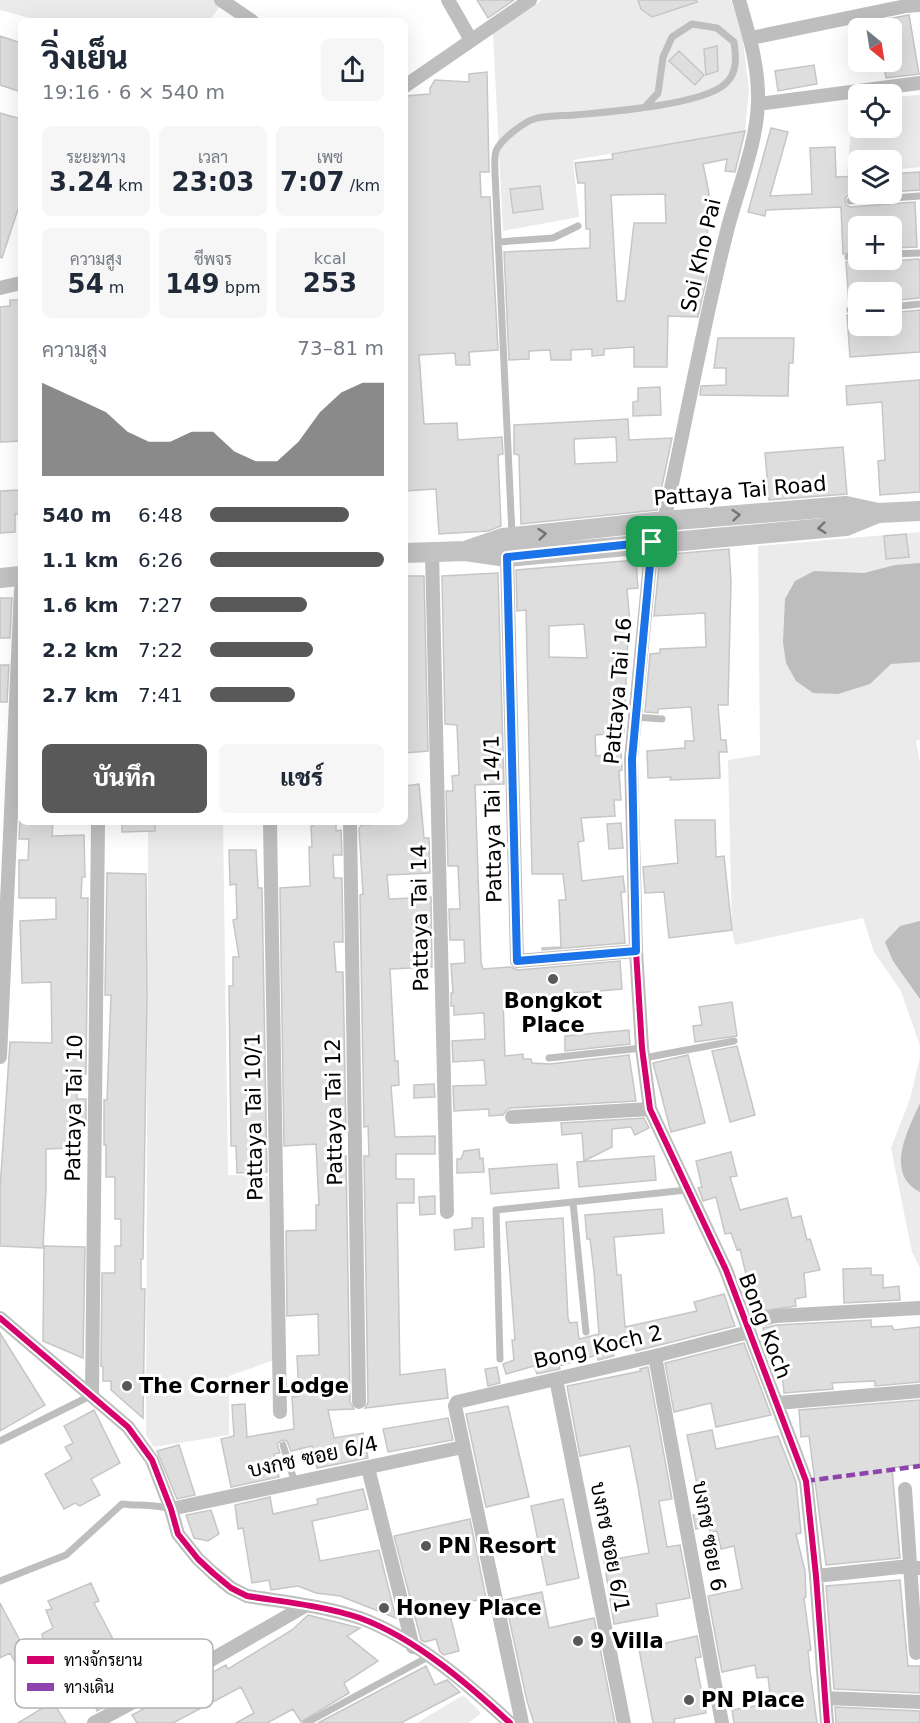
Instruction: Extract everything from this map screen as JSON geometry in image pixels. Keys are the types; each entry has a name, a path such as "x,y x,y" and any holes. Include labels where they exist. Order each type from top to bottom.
{"main road":[{"name":"Pattaya Tai Road","path":"465,551 512,537 664,521 846,506 878,513 920,511"},
{"name":"Pattaya Tai Road","path":"408,553 465,551 507,557 846,526 878,513"},
{"path":"0,578 18,576"}],"street":[{"path":"221,0 248,18"},
{"path":"448,0 471,40"},
{"path":"408,84 531,0"},
{"name":"Soi Kho Pai","path":"664,521 726,235 758,104 757,70 751,39 739,0"},
{"path":"751,39 920,5"},
{"path":"758,104 920,83"},
{"path":"0,288 18,284"},
{"name":"Pattaya Tai 16","path":"636,951 632,759 634,717 652,542"},
{"name":"Pattaya Tai 14","path":"432,551 447,1212"},
{"name":"Pattaya Tai 14/1","path":"507,557 517,961 636,951"},
{"path":"0,1057 18,657"},
{"name":"Pattaya Tai 10","path":"92,1395 98,825"},
{"name":"Pattaya Tai 10/1","path":"270,825 280,1412"},
{"name":"Pattaya Tai 12","path":"350,825 359,1402"},
{"name":"Bong Koch","path":"636,951 643,1053 650,1109 726,1270 806,1481 827,1723"},
{"path":"512,1117 650,1109"},
{"name":"Bong Koch 2","path":"463,1447 455,1406 457,1402 655,1356 777,1316 920,1308"},
{"path":"0,1318 128,1427 152,1460 178,1534 198,1559 231,1588 247,1596 358,1618 383,1628 470,1686 510,1723"},
{"name":"บงกช ซอย 6","path":"655,1356 722,1723"},
{"name":"บงกช ซอย 6/1","path":"556,1379 624,1723"},
{"path":"777,1403 920,1391"},
{"path":"463,1447 492,1570 522,1723"},
{"name":"บงกช ซอย 6/4","path":"171,1509 463,1447"},
{"path":"368,1468 413,1647"},
{"path":"905,1489 914,1567 916,1653"},
{"path":"816,1576 914,1567"},
{"path":"213,1660 305,1606"},
{"path":"825,1698 920,1702"},
{"path":"94,1723 122,1708"}],"lane":[{"path":"512,537 495,173 496,149 513,131 534,118 645,107 708,95 727,83 737,63 734,42 717,28 692,24 672,37 663,57 658,93 645,107"},
{"path":"902,197 920,196"},
{"path":"498,242 553,238 578,226"},
{"path":"902,254 920,253"},
{"path":"902,306 920,304"},
{"path":"634,717 662,719"},
{"path":"549,1058 643,1053 734,1041"},
{"path":"501,1359 496,1210 687,1190"},
{"path":"573,1202 586,1332"},
{"path":"0,1441 92,1395"},
{"path":"283,1445 295,1483"},
{"path":"0,1581 66,1555 122,1504 139,1506 152,1503 171,1509"},
{"path":"306,1723 428,1657"}],"shaded area":[{"path":"0,0 215,0 221,5 211,18 30,18 0,10"},
{"path":"542,0 731,0 742,32 749,90 745,131 573,160 579,217 503,231 493,33"},
{"path":"920,95 920,167 902,169 902,150 849,150 850,138 902,138 902,96"},
{"path":"920,532 920,740 916,741 920,763 920,1046 901,991 874,952 863,918 735,945 732,930 728,760 760,755 758,546"},
{"path":"920,563 920,662 891,664 870,684 838,694 813,693 796,681 786,663 783,642 785,599 795,581 814,571 864,573 895,565"},
{"path":"148,825 223,825 228,1175 268,1176 274,1360 229,1376 229,1435 154,1447 146,1435"},
{"path":"920,921 920,999 893,961 885,942 900,926"},
{"path":"920,1057 920,1268 912,1252 891,1148 910,1099"},
{"path":"920,1103 920,1192 909,1184 903,1174 901,1163 905,1138"},
{"path":"463,1695 481,1713 469,1723 417,1723"}],"building":[{"path":"477,0 514,0 488,18"},
{"path":"638,0 696,0 697,2 652,17 641,9"},
{"path":"909,15 919,74 886,78 885,72 902,72 902,18 893,18"},
{"path":"0,36 18,42 18,91 0,85"},
{"path":"717,46 718,71 706,75 704,49"},
{"path":"679,51 704,75 695,85 669,61"},
{"path":"814,65 817,84 778,91 775,71"},
{"path":"487,72 489,172 480,172 481,197 490,197 498,350 469,352 470,365 456,365 455,353 419,355 424,424 457,423 458,440 502,437 503,454 498,455 501,526 488,531 439,534 436,489 408,491 408,96 430,94 430,88 435,80 469,82 469,74"},
{"path":"0,113 18,118 18,209 2,258 0,257"},
{"path":"771,128 788,132 770,196 812,194 810,148 835,147 836,177 848,176 846,205 850,207 915,202 917,247 902,248 902,216 848,216 848,253 843,254 841,207 766,210 765,216 748,212"},
{"path":"745,131 735,172 725,171 727,159 703,164 709,193 707,243 699,243 696,273 707,274 707,277 698,317 668,316 667,367 634,367 634,347 604,349 604,355 592,356 592,349 571,350 571,360 551,360 550,350 529,351 529,359 509,360 504,252 590,248 590,229 586,229 585,183 578,183 575,163 613,159 612,154","holes":["665,194 666,223 634,223 625,301 617,301 611,195"]},
{"path":"920,172 920,190 902,191 902,173"},
{"path":"540,186 543,209 513,213 510,189"},
{"path":"902,260 920,260 920,298 902,300 902,282 848,282 848,291 846,262 848,262 848,270 902,270"},
{"path":"10,300 18,300 18,441 0,442 0,307 10,306"},
{"path":"920,310 920,352 850,357 848,336 902,336 902,312"},
{"path":"718,338 794,338 793,363 789,363 788,396 700,395 701,386 726,385 726,368 714,368"},
{"path":"920,380 920,492 880,495 878,461 885,460 882,402 847,405 846,386"},
{"path":"660,387 661,415 633,416 633,402 638,401 638,388"},
{"path":"628,419 629,440 672,438 657,510 521,524 519,455 514,454 514,425","holes":["616,437 617,462 575,464 574,439"]},
{"path":"843,447 847,494 769,500 765,453"},
{"path":"18,490 15,532 0,533 0,491"},
{"path":"906,534 909,557 886,559 884,536"},
{"path":"729,549 731,581 728,705 718,705 721,740 726,740 727,752 719,752 720,778 670,780 671,777 648,778 647,751 685,748 685,741 694,741 691,707 658,709 658,713 645,712 650,654 660,653 660,649 706,647 705,613 654,616 660,555"},
{"path":"636,560 638,588 627,589 631,635 628,635 624,733 595,735 596,756 621,753 622,770 619,771 621,800 614,800 615,816 581,818 584,841 578,842 582,881 623,876 625,892 621,892 625,943 542,950 542,948 561,947 559,900 566,900 563,874 532,874 526,610 517,611 516,570","holes":["584,624 587,658 549,657 549,626"]},
{"path":"498,573 504,784 475,785 483,969 510,967 518,970 620,961 622,989 503,999 505,1056 523,1054 523,1059 531,1059 532,1063 550,1064 629,1055 636,1101 511,1108 503,1115 489,1116 489,1109 454,1111 453,1086 486,1085 484,1060 453,1062 452,1041 485,1039 484,1013 454,1015 454,1006 451,1006 451,993 453,993 451,964 465,963 464,940 450,940 449,909 460,909 458,866 448,866 446,791 453,791 452,776 459,775 457,725 445,724 442,576"},
{"path":"408,576 424,576 428,751 408,753"},
{"path":"0,598 12,598 10,638 0,638"},
{"path":"0,665 9,665 7,702 0,702"},
{"path":"419,784 424,838 429,838 430,873 387,875 389,899 431,897 432,967 390,969 395,1061 398,1061 399,1085 391,1086 395,1137 435,1136 435,1154 396,1154 396,1179 414,1179 414,1203 397,1203 400,1375 445,1369 448,1398 365,1408 368,1402 364,1156 369,1156 368,1126 364,1127 360,895 363,894 359,829 361,825 408,825 408,786"},
{"path":"675,820 715,820 716,857 724,856 732,930 669,938 664,892 645,893 643,867 678,863"},
{"path":"621,823 623,848 609,849 607,824"},
{"path":"20,825 53,825 52,836 84,835 85,877 82,877 81,898 88,898 86,1074 77,1074 77,1099 86,1099 86,1124 70,1124 70,1148 46,1149 43,1248 0,1246 0,1189 10,1042 52,1043 51,982 22,983 20,921 56,919 56,898 19,898 19,860 28,860 29,839 19,839"},
{"path":"122,825 155,825 155,831 122,832"},
{"path":"336,825 336,831 341,830 342,855 333,855 334,878 342,878 343,942 334,942 336,972 343,972 346,1127 345,1132 342,1132 344,1156 346,1156 350,1402 354,1409 328,1410 334,1438 363,1433 368,1458 317,1468 312,1446 291,1451 287,1441 282,1440 277,1444 280,1453 274,1454 279,1477 231,1487 221,1439 234,1436 232,1405 245,1404 247,1437 294,1429 292,1397 299,1396 297,1356 319,1355 318,1314 287,1316 286,1231 316,1230 316,1205 319,1205 316,1144 284,1146 280,888 310,886 309,847 312,847 311,826"},
{"path":"229,850 256,850 258,888 262,888 267,1172 237,1173 236,1146 231,1146 229,986 233,986 233,957 239,957 233,920 237,919 236,884 230,885"},
{"path":"107,873 146,874 147,996 143,1259 141,1259 141,1289 145,1289 143,1418 111,1390 111,1381 103,1381 103,1367 101,1366 102,1273 115,1273 115,1246 121,1246 121,1219 115,1219 115,1177 106,1177 106,1145 104,1145 104,1100 107,1100 111,995 105,995"},
{"path":"732,1002 737,1036 695,1042 693,1026 702,1025 699,1007"},
{"path":"629,1030 630,1044 565,1051 565,1036"},
{"path":"737,1046 755,1115 730,1122 712,1051"},
{"path":"688,1055 705,1123 671,1132 653,1063"},
{"path":"434,1084 435,1097 414,1098 414,1085"},
{"path":"644,1118 649,1128 635,1135 631,1127 612,1129 612,1147 584,1161 582,1133 562,1135 561,1123"},
{"path":"479,1149 480,1159 483,1158 484,1172 457,1173 457,1159 461,1159 464,1151"},
{"path":"731,1152 737,1176 730,1177 740,1210 787,1198 792,1218 801,1216 807,1240 810,1239 820,1270 804,1273 806,1297 795,1299 796,1306 755,1312 740,1249 737,1250 731,1233 725,1234 716,1197 703,1201 698,1188 702,1187 696,1161"},
{"path":"654,1156 656,1180 579,1187 577,1162"},
{"path":"557,1164 559,1188 491,1194 489,1169"},
{"path":"435,1196 435,1214 420,1215 419,1197"},
{"path":"662,1209 664,1233 614,1237 617,1275 621,1275 625,1327 697,1311 694,1302 724,1294 735,1326 636,1351 634,1339 611,1346 614,1356 598,1360 597,1355 559,1366 560,1369 537,1374 534,1366 506,1374 503,1364 514,1360 512,1340 515,1340 506,1222 563,1218 568,1318 570,1323 577,1322 579,1339 599,1334 594,1272 585,1215"},
{"path":"472,1218 483,1218 484,1247 455,1250 454,1230 472,1228"},
{"path":"44,1246 85,1247 83,1358 43,1341"},
{"path":"871,1268 871,1275 883,1275 883,1288 899,1286 900,1300 844,1303 843,1269"},
{"path":"871,1320 871,1327 892,1326 894,1330 920,1327 920,1382 875,1386 875,1381 832,1383 833,1389 784,1393 781,1358 770,1360 765,1348 763,1328 777,1325"},
{"path":"0,1333 45,1405 0,1431"},
{"path":"744,1343 771,1415 716,1427 711,1403 674,1412 665,1363"},
{"path":"497,1367 500,1383 488,1386 485,1369"},
{"path":"648,1367 672,1499 659,1501 667,1547 680,1545 690,1598 656,1604 658,1616 614,1624 604,1561 649,1553 630,1446 580,1456 567,1386 641,1371 640,1369"},
{"path":"920,1400 920,1464 892,1468 900,1558 826,1565 809,1436 801,1437 799,1410"},
{"path":"508,1406 529,1497 486,1507 466,1414"},
{"path":"94,1410 120,1463 91,1479 100,1495 80,1506 75,1503 64,1509 45,1474 72,1459 65,1447 73,1443 64,1426"},
{"path":"448,1418 453,1440 388,1452 383,1429"},
{"path":"712,1430 716,1449 778,1436 796,1482 801,1533 796,1534 805,1571 806,1597 804,1598 811,1650 808,1651 817,1723 734,1723 732,1710 771,1703 768,1677 757,1678 755,1665 722,1672 708,1596 742,1589 734,1546 721,1549 717,1531 710,1532 708,1526 696,1529 693,1515 703,1513 687,1435"},
{"path":"179,1445 195,1495 177,1499 157,1451"},
{"path":"363,1489 368,1509 312,1521 320,1561 379,1550 396,1618 340,1596 316,1593 298,1586 271,1590 269,1580 252,1583 243,1528 238,1529 235,1505 270,1497 273,1514 318,1504 317,1499"},
{"path":"563,1499 579,1578 547,1585 531,1506"},
{"path":"211,1510 219,1534 208,1541 194,1538 186,1515"},
{"path":"470,1519 486,1598 448,1607 459,1651 444,1655 440,1652 436,1639 425,1642 421,1640 394,1536"},
{"path":"900,1580 908,1666 920,1666 920,1693 834,1689 826,1586"},
{"path":"91,1583 99,1601 94,1603 113,1639 43,1639 42,1634 53,1628 46,1610 52,1609 48,1601"},
{"path":"542,1592 549,1628 594,1618 615,1723 534,1723 505,1600"},
{"path":"0,1603 19,1639 15,1639 15,1662 10,1653 0,1658"},
{"path":"308,1615 360,1628 347,1636 378,1661 344,1683 349,1693 301,1722 293,1709 267,1723 236,1723 254,1713 241,1687 213,1702 213,1672 226,1665 228,1669 292,1630"},
{"path":"697,1636 701,1657 695,1658 706,1713 674,1719 675,1723 653,1723 639,1649"},
{"path":"426,1666 435,1685 447,1680 460,1692 401,1723 318,1723"},
{"path":"835,1707 920,1711 920,1723 836,1723"},
{"path":"57,1708 66,1723 18,1723 41,1709"},
{"path":"145,1708 201,1708 173,1723 137,1723 132,1715"}],"marked path":[{"path":"806,1481 920,1466"}],"cycle path":[{"path":"652,542 631,759 636,951 642,1048 650,1109 726,1270 806,1481 827,1723"},
{"path":"0,1318 128,1427 152,1460 178,1534 198,1559 231,1588 247,1596 333,1610 381,1627 401,1637 440,1663 510,1723"}],"place":[{"name":"Bongkot Place","path":"553,979"},
{"name":"The Corner Lodge","path":"127,1386"},
{"name":"PN Resort","path":"426,1546"},
{"name":"Honey Place","path":"384,1608"},
{"name":"9 Villa","path":"578,1641"},
{"name":"PN Place","path":"689,1700"}],"route":[{"path":"652,542 634,717 632,759 636,951 517,961 507,557 652,542"}]}
